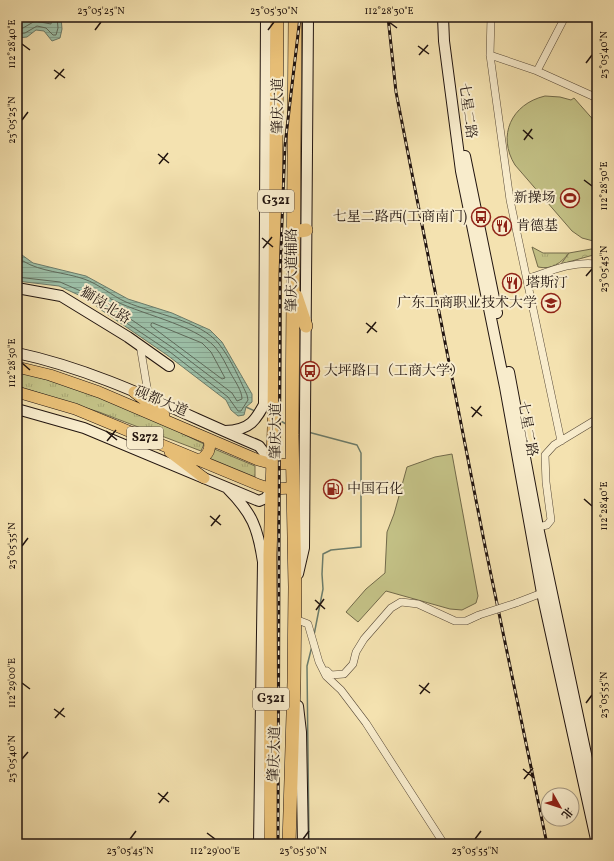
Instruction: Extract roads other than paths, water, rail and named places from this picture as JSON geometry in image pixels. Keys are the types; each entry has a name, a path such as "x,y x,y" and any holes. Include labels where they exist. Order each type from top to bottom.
{"highway":[{"name":"肇庆大道","path":"271,844 270,555 274,426 269,406 275,385 277,17"},
{"name":"肇庆大道","path":"289,844 295,619 292,488 293,286 300,231 295,17"},
{"path":"293,286 306,326"}],"main road":[{"name":"砚都大道","path":"17,367 74,384 273,464 292,464"},
{"name":"S272","path":"17,392 75,409 254,483 272,489 292,488"},
{"path":"134,392 177,425"},
{"path":"200,460 207,455 209,451 209,439"},
{"path":"160,444 204,478"}],"street":[{"name":"肇庆大道辅路","path":"266,17 265,356 269,406"},
{"name":"肇庆大道辅路","path":"295,587 304,548 306,326 300,231 308,17"},
{"name":"七星二路","path":"443,17 444,41 461,171 509,386 542,593 597,844"},
{"name":"七星二路","path":"449,17 450,40 464,153 509,386 597,806"},
{"path":"492,17 490,55 510,200 561,441"},
{"path":"536,71 565,17"},
{"path":"490,55 536,71 597,98"},
{"path":"527,279 569,265 597,264"},
{"name":"獅岗北路","path":"17,288 61,296 140,345 169,366"},
{"path":"140,345 149,399"},
{"path":"17,353 57,363 88,373 259,446 273,464"},
{"path":"265,356 275,385"},
{"path":"223,431 241,429 257,418 269,406"},
{"path":"17,409 84,428 259,501 266,498 272,489"},
{"path":"538,527 546,525 551,520 546,482 545,455 561,441 597,419"},
{"path":"228,488 239,499 253,519 260,540 264,575 259,844"},
{"path":"270,555 264,575 270,598"},
{"path":"319,662 331,675 344,674 353,664 356,652 364,639 391,608 401,602 418,604 455,621 466,621 479,614 516,603 542,593"},
{"path":"295,619 308,624 319,662 326,676 341,690 377,738 444,844"},
{"path":"294,682 301,732 303,844"}],"water":[{"path":"17,17 61,17 62,29 60,38 52,41 44,31 36,30 27,37 17,38"},
{"path":"22,255 33,263 86,276 128,299 172,313 210,330 222,342 252,394 252,402 246,407 244,415 238,416 231,410 226,400 167,355 97,307 97,301 92,294 83,297 59,286 17,281 17,260"}],"waterway":[{"path":"246,407 257,412"},
{"path":"279,420 286,424"},
{"path":"308,432 357,445 361,453 361,547 331,550 323,554 323,589 314,635"},
{"path":"309,844 307,666 312,646"}],"railway":[{"path":"278,844 280,274 285,145 300,17"},
{"path":"388,17 396,92 485,546 547,844"}],"place":[{"name":"新操场","path":"570,198"},
{"name":"七星二路西(工商南门)","path":"481,217"},
{"name":"肯德基","path":"502,226"},
{"name":"塔斯汀","path":"512,283"},
{"name":"广东工商职业技术大学","path":"551,303"},
{"name":"大坪路口（工商大学）","path":"310,371"},
{"name":"中国石化","path":"333,489"}]}
